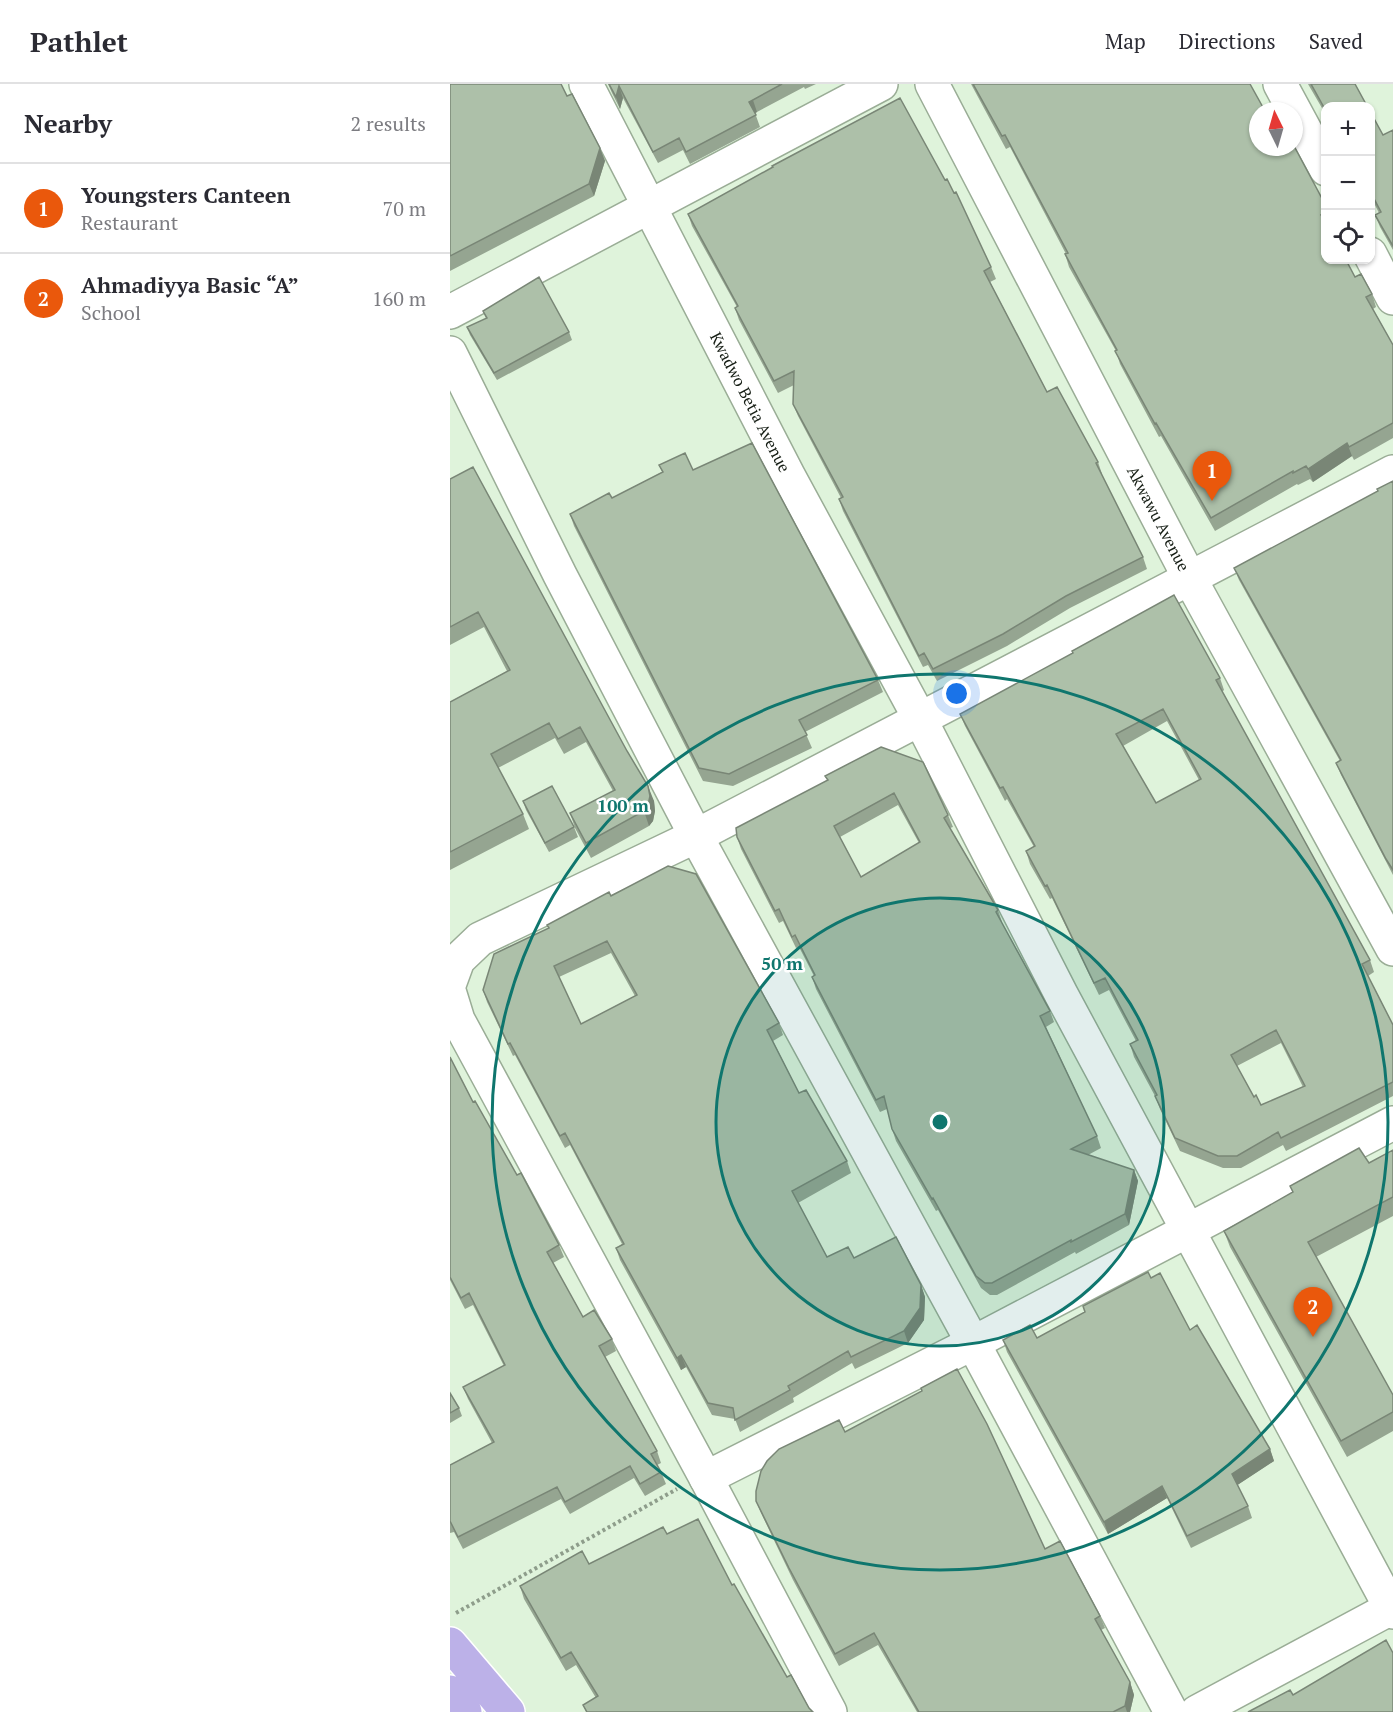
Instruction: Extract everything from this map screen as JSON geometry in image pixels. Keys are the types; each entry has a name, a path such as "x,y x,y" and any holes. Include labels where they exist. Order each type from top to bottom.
{"main road":[{"path":"450,1644 508,1712"},
{"path":"450,1692 465,1712"}],"street":[{"name":"Kwadwo Betia Avenue","path":"586,84 788,475 920,718 1061,994 1392,1610"},
{"path":"450,312 881,84"},
{"name":"Akwawu Avenue","path":"932,84 1189,576 1393,949"},
{"path":"1280,84 1321,159"},
{"path":"1375,262 1393,298"},
{"path":"450,353 560,575 696,836 973,1343 1171,1712"},
{"path":"450,982 458,960 480,939 696,836 1189,576 1393,472"},
{"path":"450,994 458,1020 830,1712"},
{"path":"705,1476 973,1343 1393,1123"},
{"path":"1197,1712 1392,1610"}],"path":[{"path":"450,1616 705,1476"}],"building":[{"path":"450,84 561,84 567,96 572,94 600,148 589,184 450,256"},
{"path":"609,84 782,84 749,102 756,115 686,152 679,138 653,152 619,86 616,97"},
{"path":"973,84 1250,84 1260,102 1249,102 1249,156 1299,156 1321,197 1321,264 1348,264 1355,277 1361,274 1372,294 1366,297 1393,345 1393,423 1349,447 1347,443 1308,469 1306,466 1293,473 1293,471 1211,518 1115,351 1117,350 1065,254 1068,253 1005,135 1002,136"},
{"path":"1311,84 1355,84 1365,102 1321,102"},
{"path":"900,98 945,180 947,179 954,193 956,192 991,267 984,271 1047,392 1057,387 1098,462 1096,463 1143,557 1066,596 1003,634 933,669 924,653 919,656 839,499 843,497 793,404 794,371 774,381 735,308 738,306 688,214"},
{"path":"1375,120 1383,135 1393,130 1393,246 1375,215 1381,212 1375,201"},
{"path":"539,277 569,332 494,373 467,327 487,318 483,311"},
{"path":"752,443 878,680 799,720 807,735 729,774 699,768 570,514 609,493 612,498 663,472 659,465 685,453 693,470"},
{"path":"473,467 648,786 650,796 644,811 586,843 570,813 615,790 580,727 558,739 549,723 491,754 523,814 450,852 450,702 510,670 478,612 450,627 450,479"},
{"path":"1393,481 1393,870 1336,763 1341,760 1234,568"},
{"path":"1174,595 1220,678 1216,680 1370,960 1362,964 1393,1025 1393,1082 1281,1138 1278,1132 1237,1156 1218,1156 1175,1138 1155,1096 1157,1095 1130,1044 1138,1040 1105,978 1094,983 1047,885 1045,886 1026,851 1035,846 960,714 1073,653 1072,651","holes":["1163,709 1201,779 1156,803 1116,734","1276,1030 1305,1086 1261,1105 1256,1095 1254,1097 1231,1055"]},
{"path":"881,747 923,762 948,815 944,818 998,910 996,912 1050,1011 1040,1016 1097,1136 1071,1149 1134,1170 1125,1214 992,1283 985,1283 976,1276 892,1129 884,1096 876,1100 812,977 815,975 795,935 792,937 779,909 775,911 737,837 736,828 828,780 825,776","holes":["894,793 920,842 861,877 834,826"]},
{"path":"552,786 574,827 545,843 523,801"},
{"path":"668,866 696,874 779,1023 767,1030 799,1093 806,1090 847,1161 792,1191 827,1257 848,1247 854,1258 896,1237 921,1285 920,1308 904,1331 851,1357 848,1351 788,1386 790,1390 735,1420 733,1408 708,1403 681,1355 677,1358 616,1248 624,1244 565,1133 560,1136 510,1043 508,1044 483,990 494,954 549,928 547,925 609,892 611,896","holes":["607,941 637,995 581,1024 554,966"]},
{"path":"450,1057 473,1102 475,1101 517,1175 521,1173 559,1245 547,1252 583,1317 594,1310 612,1339 599,1346 657,1451 651,1454 661,1472 640,1484 630,1466 565,1502 557,1487 458,1537 450,1521 450,1465 494,1442 463,1387 505,1365 469,1293 461,1298 450,1277"},
{"path":"1359,1148 1369,1163 1393,1150 1393,1197 1308,1242 1393,1395 1393,1412 1341,1441 1224,1231 1293,1192 1290,1186"},
{"path":"1148,1272 1151,1278 1160,1273 1190,1330 1197,1325 1270,1449 1232,1474 1248,1506 1187,1536 1162,1486 1104,1522 1003,1340 1030,1325 1037,1338 1085,1312 1083,1306"},
{"path":"957,1369 987,1424 1045,1549 1060,1541 1100,1616 1095,1619 1130,1682 1125,1706 1113,1712 919,1712 874,1633 835,1654 756,1501 761,1471 779,1449 839,1420 845,1432 922,1391 921,1388"},
{"path":"450,1393 459,1408 450,1413"},
{"path":"698,1519 732,1585 734,1584 787,1677 791,1675 813,1712 587,1712 583,1705 598,1696 571,1652 561,1658 520,1586 582,1551 589,1564 663,1527 667,1534"},
{"path":"1386,1640 1393,1653 1393,1712 1248,1712 1290,1690 1293,1695"}],"place":[{"name":"Youngsters Canteen","path":"1212,501"},
{"name":"Ahmadiyya Basic “A”","path":"1313,1337"}]}
